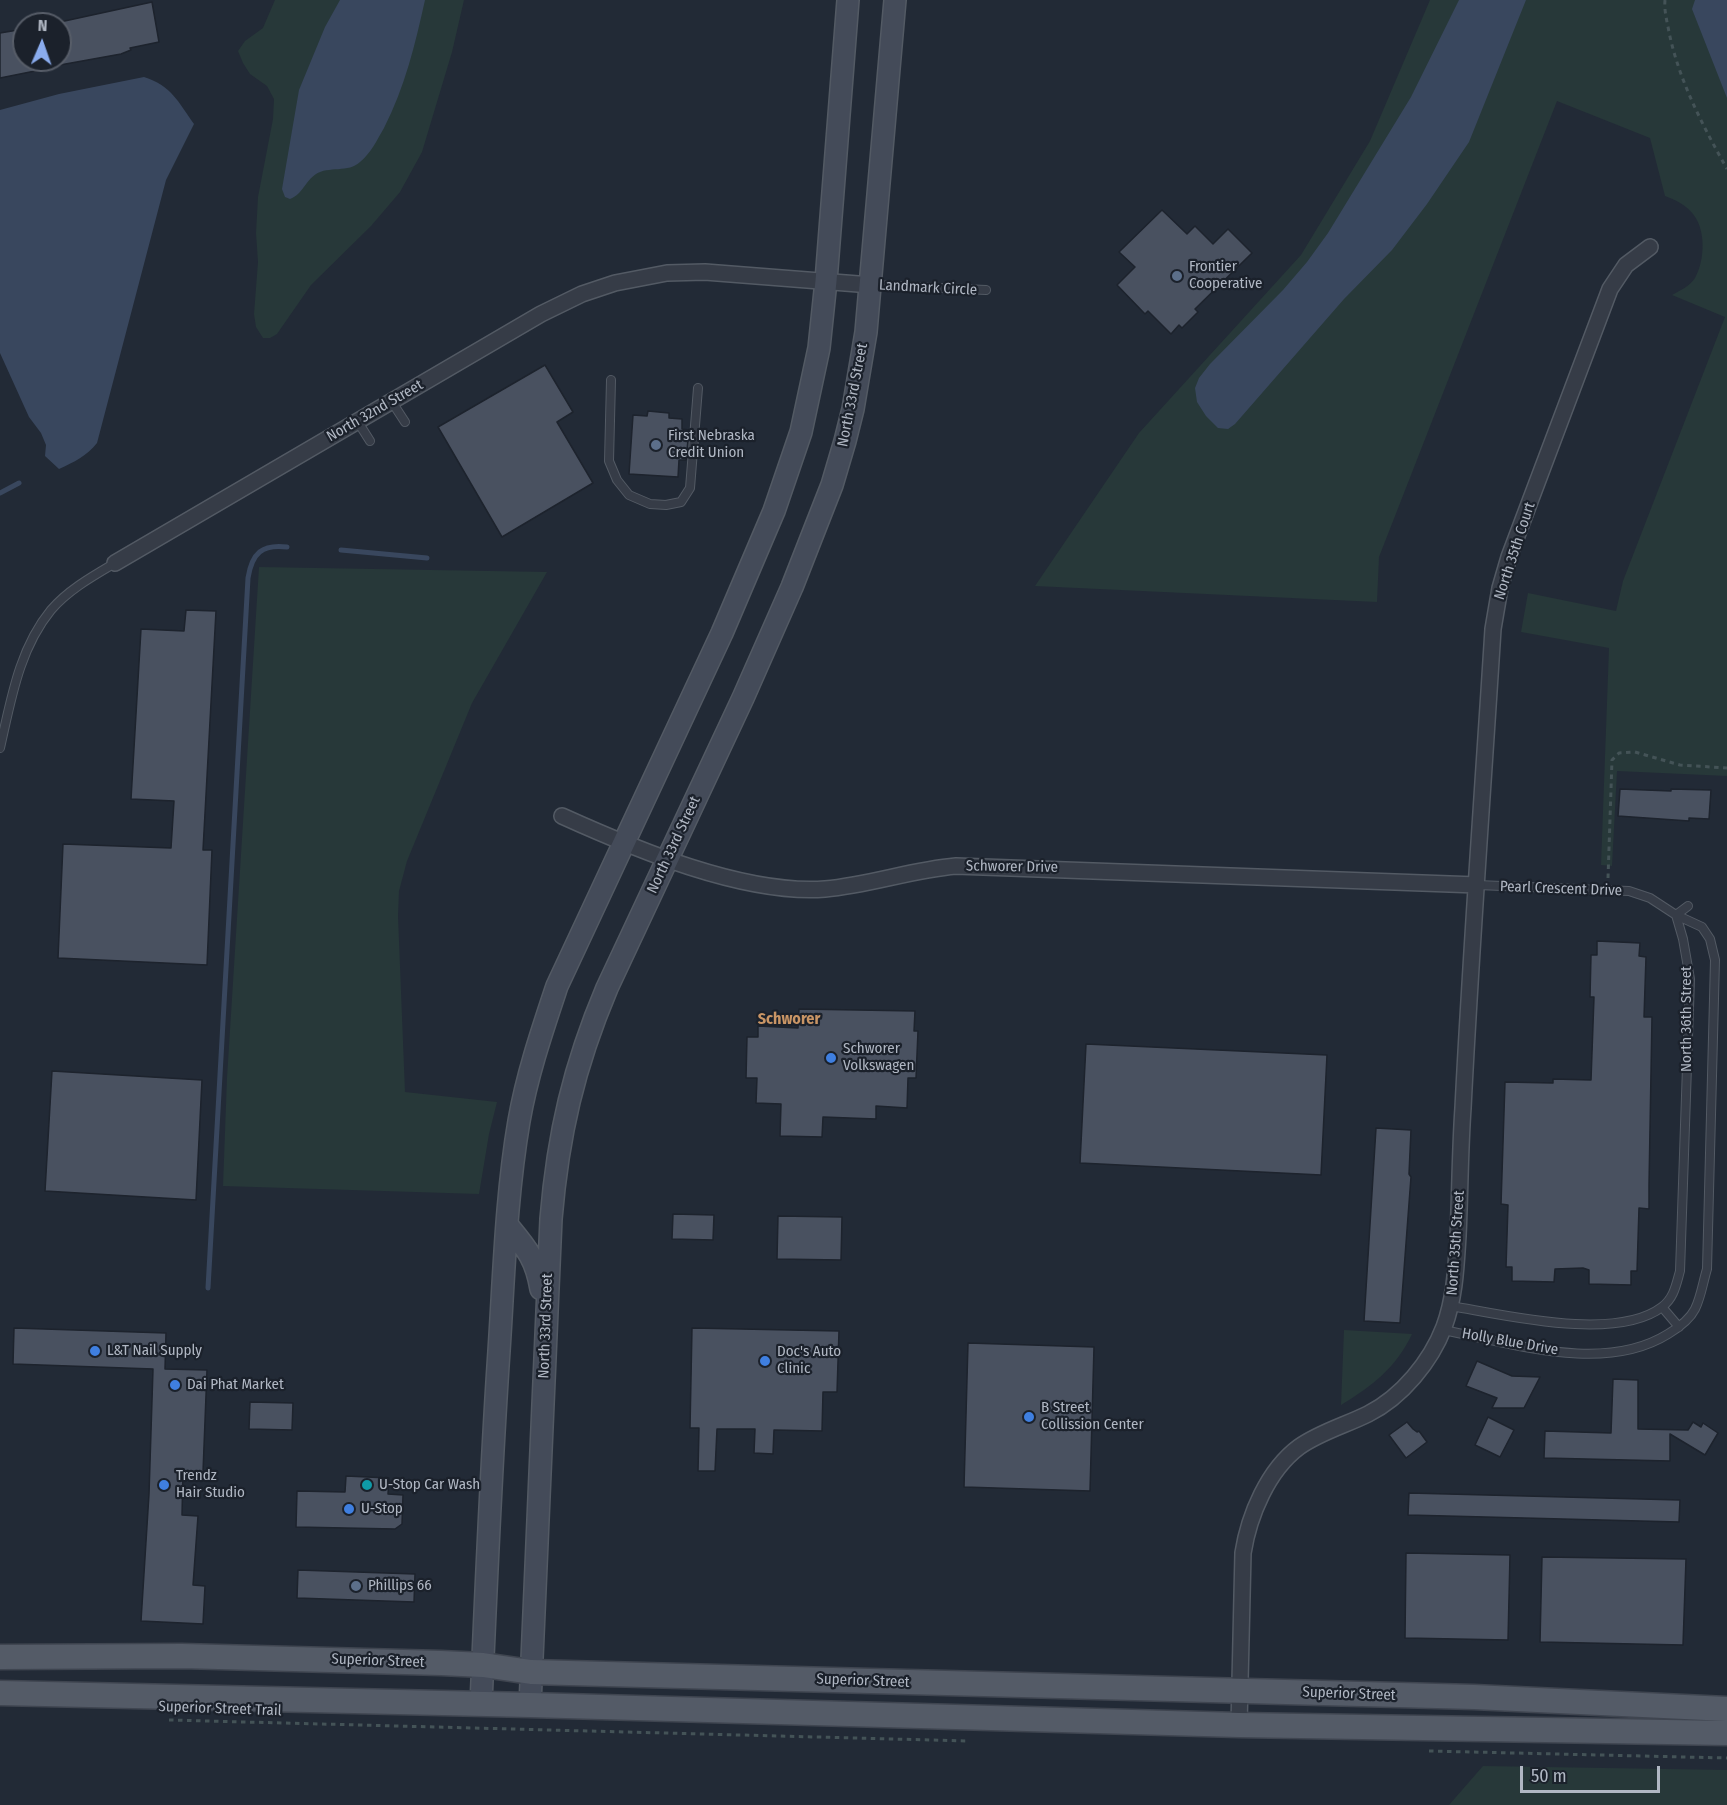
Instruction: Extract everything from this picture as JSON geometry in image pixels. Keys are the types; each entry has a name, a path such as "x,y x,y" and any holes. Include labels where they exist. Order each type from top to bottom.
{"main road":[{"path":"482,1704 492,1454 508,1226 519,1122 541,1033 557,986 722,633 774,511 801,432 819,348 848,0"},
{"name":"North 33rd Street","path":"530,1705 554,1177 568,1101 589,1030 792,587 832,485 855,399 866,332 895,0"},
{"path":"508,1226 529,1252 537,1269 546,1322"},
{"name":"Superior Street","path":"0,1657 182,1656 483,1665 531,1672 1474,1697 1727,1709"},
{"path":"0,1693 1239,1725 1727,1733"}],"street":[{"name":"North 35th Court","path":"1477,885 1493,629 1500,588 1509,557 1610,289 1626,265 1650,247"},
{"name":"North 32nd Street","path":"115,563 541,314 582,294 645,276 690,272 871,285"},
{"name":"Schworer Drive","path":"562,816 669,859 750,883 785,889 848,886 914,871 956,866 1477,885"},
{"name":"North 35th Street","path":"1239,1725 1243,1553 1246,1534 1267,1487 1285,1460 1299,1447 1316,1436 1370,1413 1403,1388 1421,1368 1443,1330 1451,1306 1456,1266 1477,885"}],"lane":[{"name":"Landmark Circle","path":"871,285 986,290"},
{"path":"611,380 609,461 617,480 629,495 650,504 666,505 681,502 690,488 698,388"},
{"path":"392,402 405,422"},
{"path":"358,422 370,441"},
{"name":"North 32nd Street","path":"0,748 18,675 26,650 38,627 52,609 72,590 115,563"},
{"name":"Pearl Crescent Drive","path":"1477,885 1629,891 1650,898 1676,915"},
{"path":"1676,915 1688,906"},
{"name":"North 36th Street","path":"1662,1307 1673,1295 1680,1271 1690,979 1676,915"},
{"name":"North 36th Street","path":"1676,915 1702,927 1710,939 1715,960 1707,1269 1695,1311 1679,1327"},
{"name":"Holly Blue Drive","path":"1451,1306 1545,1321 1599,1324 1624,1323 1662,1307"},
{"path":"1662,1307 1679,1327"},
{"name":"Holly Blue Drive","path":"1443,1330 1535,1349 1606,1353 1629,1351 1656,1342 1679,1327"}],"path":[{"path":"1665,0 1664,8 1672,49 1690,97 1727,169"},
{"path":"1608,890 1612,760 1619,753 1635,752 1680,765 1727,768"},
{"name":"Superior Street Trail","path":"166,1720 439,1728"}],"shaded area":[{"path":"275,0 464,0 452,52 422,152 400,192 371,226 311,285 277,334 270,338 263,338 256,327 254,314 258,262 256,233 258,197 273,119 274,99 267,86 250,74 238,51 245,41 263,28"},
{"path":"1430,0 1727,0 1727,776 1617,771 1612,866 1601,865 1609,648 1521,632 1528,593 1616,611 1623,581 1725,317 1672,295 1688,286 1695,278 1701,263 1702,237 1693,214 1680,203 1665,196 1650,138 1557,101 1379,557 1377,602 1035,586 1139,433 1301,255 1370,141"},
{"path":"259,567 547,572 472,703 407,861 399,891 405,1092 497,1102 479,1194 223,1186 227,1078"},
{"path":"1344,1330 1412,1334 1399,1357 1382,1375 1341,1405"},
{"path":"1483,1766 1727,1770 1727,1805 1449,1805"}],"water":[{"path":"340,0 425,0 404,81 384,128 371,150 355,165 316,174 298,194 290,199 285,197 282,189 299,90 325,27"},
{"path":"1459,0 1526,0 1469,142 1392,250 1344,299 1235,424 1228,429 1218,428 1197,402 1195,388 1199,378 1283,290 1328,233 1411,97"},
{"path":"1695,0 1727,0 1727,98 1692,9"},
{"path":"144,77 168,90 194,124 166,180 97,443 85,455 59,469 45,456 46,445 41,433 29,417 0,353 0,110 59,94"}],"building":[{"path":"152,2 159,42 130,48 131,50 121,54 72,63 72,19"},
{"path":"12,31 12,72 30,72 0,78 0,33"},
{"name":"Frontier Cooperative","path":"1162,210 1187,234 1195,226 1213,244 1228,229 1252,253 1195,309 1198,312 1182,328 1179,325 1171,334 1148,311 1145,314 1117,285 1135,267 1119,252"},
{"path":"545,365 573,412 557,422 593,483 502,537 438,427"},
{"name":"First Nebraska Credit Union","path":"648,411 669,413 669,418 682,419 682,429 689,430 686,460 679,460 678,477 629,474 633,415 647,416"},
{"path":"186,610 216,611 203,850 212,850 207,965 58,958 63,844 171,848 174,801 131,799 141,629 184,631"},
{"path":"1620,789 1711,790 1709,819 1689,818 1689,821 1618,816"},
{"path":"1597,941 1640,943 1639,956 1646,957 1644,1017 1652,1017 1649,1209 1639,1208 1637,1271 1631,1271 1631,1285 1589,1284 1589,1270 1583,1268 1555,1269 1554,1282 1512,1281 1512,1267 1506,1267 1508,1205 1501,1204 1505,1082 1553,1083 1553,1079 1591,1080 1594,997 1590,997 1591,955 1597,955"},
{"name":"Schworer Volkswagen","path":"799,1009 915,1011 914,1031 918,1031 916,1078 908,1078 907,1108 876,1106 876,1119 823,1117 822,1137 780,1136 781,1104 756,1103 757,1078 746,1078 747,1037 758,1037 758,1026 798,1028"},
{"path":"1086,1044 1327,1055 1321,1175 1080,1163"},
{"path":"52,1071 202,1080 196,1200 45,1191"},
{"path":"1376,1128 1411,1130 1409,1174 1411,1177 1400,1323 1364,1321"},
{"path":"673,1214 714,1215 713,1240 672,1239"},
{"path":"778,1216 842,1217 841,1260 777,1259"},
{"path":"14,1328 166,1333 165,1369 207,1370 203,1472 183,1471 182,1515 198,1516 193,1585 205,1586 203,1624 141,1621 149,1494 153,1369 13,1364"},
{"name":"Doc's Auto Clinic","path":"692,1328 839,1331 837,1392 823,1392 822,1431 774,1430 773,1454 754,1453 755,1429 717,1429 715,1471 698,1471 699,1428 690,1428"},
{"name":"B Street Collission Center","path":"968,1343 1094,1347 1090,1491 964,1487"},
{"path":"1477,1361 1512,1376 1540,1377 1524,1408 1492,1408 1497,1398 1466,1386"},
{"path":"1613,1379 1638,1380 1638,1429 1688,1430 1693,1422 1701,1427 1703,1423 1718,1433 1705,1455 1670,1434 1670,1461 1544,1458 1545,1431 1611,1433"},
{"path":"250,1402 293,1403 292,1430 249,1429"},
{"path":"1488,1417 1514,1430 1500,1457 1475,1445"},
{"path":"1407,1422 1417,1432 1419,1431 1427,1442 1406,1458 1389,1435"},
{"name":"U-Stop","path":"346,1476 389,1478 388,1494 403,1495 402,1524 395,1529 296,1527 297,1491 345,1492"},
{"path":"1409,1493 1680,1500 1679,1522 1408,1515"},
{"path":"1406,1553 1510,1555 1508,1640 1405,1638"},
{"path":"1542,1557 1686,1559 1683,1645 1540,1642"},
{"name":"Phillips 66","path":"298,1570 415,1574 414,1602 297,1598"}],"waterway":[{"path":"0,493 19,483"},
{"path":"208,1288 248,578 252,562 260,552 271,547 287,547"},
{"path":"341,550 427,558"}],"place":[{"name":"Frontier Cooperative","path":"1177,276"},
{"name":"First Nebraska Credit Union","path":"656,445"},
{"name":"Schworer Volkswagen","path":"831,1058"},
{"name":"L&T Nail Supply","path":"95,1351"},
{"name":"Doc's Auto Clinic","path":"765,1361"},
{"name":"Dai Phat Market","path":"175,1385"},
{"name":"B Street Collission Center","path":"1029,1417"},
{"name":"Trendz Hair Studio","path":"164,1485"},
{"name":"U-Stop Car Wash","path":"367,1485"},
{"name":"U-Stop","path":"349,1509"},
{"name":"Phillips 66","path":"356,1586"}],"district":[{"name":"Schworer","path":"789,1020"}]}
